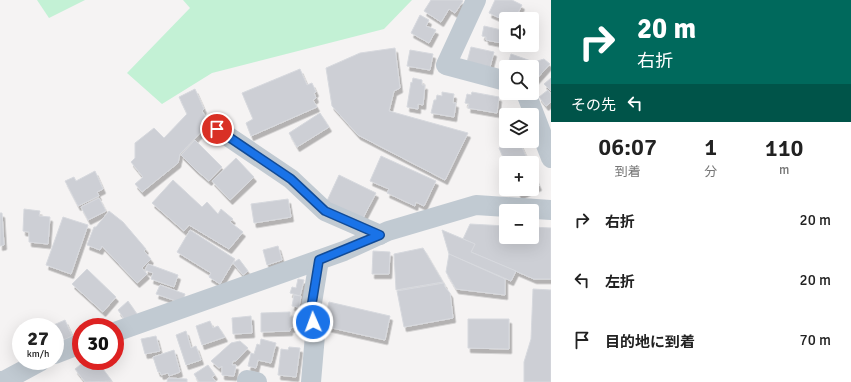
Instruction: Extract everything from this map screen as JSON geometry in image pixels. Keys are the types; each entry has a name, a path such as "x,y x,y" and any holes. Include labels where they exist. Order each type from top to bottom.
{"street":[{"path":"476,0 446,65 499,79"},
{"path":"529,100 551,158"},
{"path":"217,129 291,179 325,211 380,235"},
{"path":"124,329 319,260 380,235 476,205 551,210"},
{"path":"311,382 315,335 311,309 319,260"},
{"path":"0,381 4,381 24,370"}],"green space":[{"path":"37,0 85,0 49,18"},
{"path":"183,0 412,0 384,29 212,73 162,104 127,73 190,8"}],"building":[{"path":"431,0 463,1 455,13 449,9 441,22 424,11"},
{"path":"495,0 512,0 522,5 518,12 499,12 499,18 489,13"},
{"path":"420,15 429,20 426,26 436,30 429,43 411,33"},
{"path":"484,26 499,29 499,43 486,40 486,37 482,36"},
{"path":"471,47 494,52 490,67 467,62"},
{"path":"395,48 400,88 394,91 389,111 468,133 445,180 358,135 332,106 326,68 360,53"},
{"path":"410,50 433,54 430,70 407,66"},
{"path":"511,54 528,60 509,60"},
{"path":"544,59 550,64 539,76 539,60"},
{"path":"300,69 307,85 312,83 316,92 314,93 316,98 313,100 317,107 251,136 246,123 253,119 242,93"},
{"path":"413,78 422,80 422,85 425,85 423,105 418,104 418,109 407,107"},
{"path":"551,78 551,91 544,84"},
{"path":"195,89 204,109 202,111 207,119 206,127 180,154 178,163 142,192 135,184 143,177 131,162 135,158 135,143 154,128 164,138 187,114 179,97"},
{"path":"548,90 551,94 551,102 546,106 539,97"},
{"path":"442,92 454,94 453,103 456,103 454,117 431,113 434,100 436,100 437,95 442,96"},
{"path":"472,92 499,97 497,113 468,108 469,104 465,103 467,94 471,95"},
{"path":"320,113 329,127 297,147 289,133"},
{"path":"195,140 222,167 209,181 181,155"},
{"path":"499,148 522,148 526,156 502,156"},
{"path":"381,156 436,181 424,206 416,202 415,206 387,193 389,189 370,181"},
{"path":"236,158 254,177 230,200 212,181"},
{"path":"95,171 103,189 97,192 99,196 78,206 65,181 74,177 76,181"},
{"path":"339,175 376,193 362,220 326,203"},
{"path":"173,180 202,207 207,202 218,214 221,209 233,219 230,222 243,232 229,249 189,225 184,231 152,203"},
{"path":"99,198 106,211 88,220 81,207"},
{"path":"288,199 291,217 254,223 251,204"},
{"path":"24,209 40,211 39,216 50,217 48,244 29,242 29,232 23,231"},
{"path":"109,211 123,222 146,249 144,251 151,259 142,268 147,274 137,283 102,246 100,250 87,245 94,227 96,227"},
{"path":"0,213 2,213 4,245 0,246"},
{"path":"63,217 88,225 71,274 46,265"},
{"path":"470,224 499,226 499,244 539,244 539,227 551,228 551,279 534,279 471,252 475,244 463,239"},
{"path":"190,230 235,259 220,284 209,277 211,273 177,252"},
{"path":"442,230 475,244 471,252 516,271 511,281 449,254"},
{"path":"278,246 282,260 267,265 263,250"},
{"path":"423,248 443,282 396,290 394,254"},
{"path":"373,251 390,252 389,274 372,274"},
{"path":"449,254 505,279 505,295 456,289 446,272"},
{"path":"239,259 248,271 243,275 233,263"},
{"path":"148,264 178,275 174,287 151,279 153,273 145,270"},
{"path":"87,269 116,297 103,312 72,284"},
{"path":"298,279 304,280 300,296 290,293 292,287 296,288"},
{"path":"444,283 445,287 450,293 453,318 404,327 397,291"},
{"path":"160,285 185,294 182,303 156,294"},
{"path":"533,289 551,290 551,382 524,382 524,362 531,339"},
{"path":"294,295 301,296 299,307 292,306"},
{"path":"128,301 139,317 125,320 118,310"},
{"path":"329,302 390,316 385,340 323,326"},
{"path":"290,312 290,317 294,316 295,327 290,328 290,331 261,332 261,313"},
{"path":"251,316 252,333 233,334 232,318"},
{"path":"468,319 509,319 509,349 468,348"},
{"path":"64,320 72,336 64,340"},
{"path":"210,321 213,328 218,326 225,337 202,345 196,326"},
{"path":"186,331 191,348 196,346 201,360 186,365 176,335"},
{"path":"156,336 160,351 145,354 141,339"},
{"path":"261,339 276,343 271,363 258,360 256,368 248,366 251,353 254,354 257,344 260,345"},
{"path":"240,341 248,348 236,361 233,361 232,365 236,365 234,376 222,375 222,366 219,368 211,361 231,343"},
{"path":"289,347 300,348 296,377 278,375 281,349 288,350"},
{"path":"174,350 180,372 169,376 168,373 161,375 160,372 158,372 153,357"},
{"path":"208,365 215,375 212,377 216,382 199,382 194,374"},
{"path":"76,370 104,370 112,381 85,382"},
{"path":"168,378 187,379 187,382 167,382"}],"route":[{"path":"217,129 291,179 325,211 380,235 319,260 311,309 313,322"}]}
